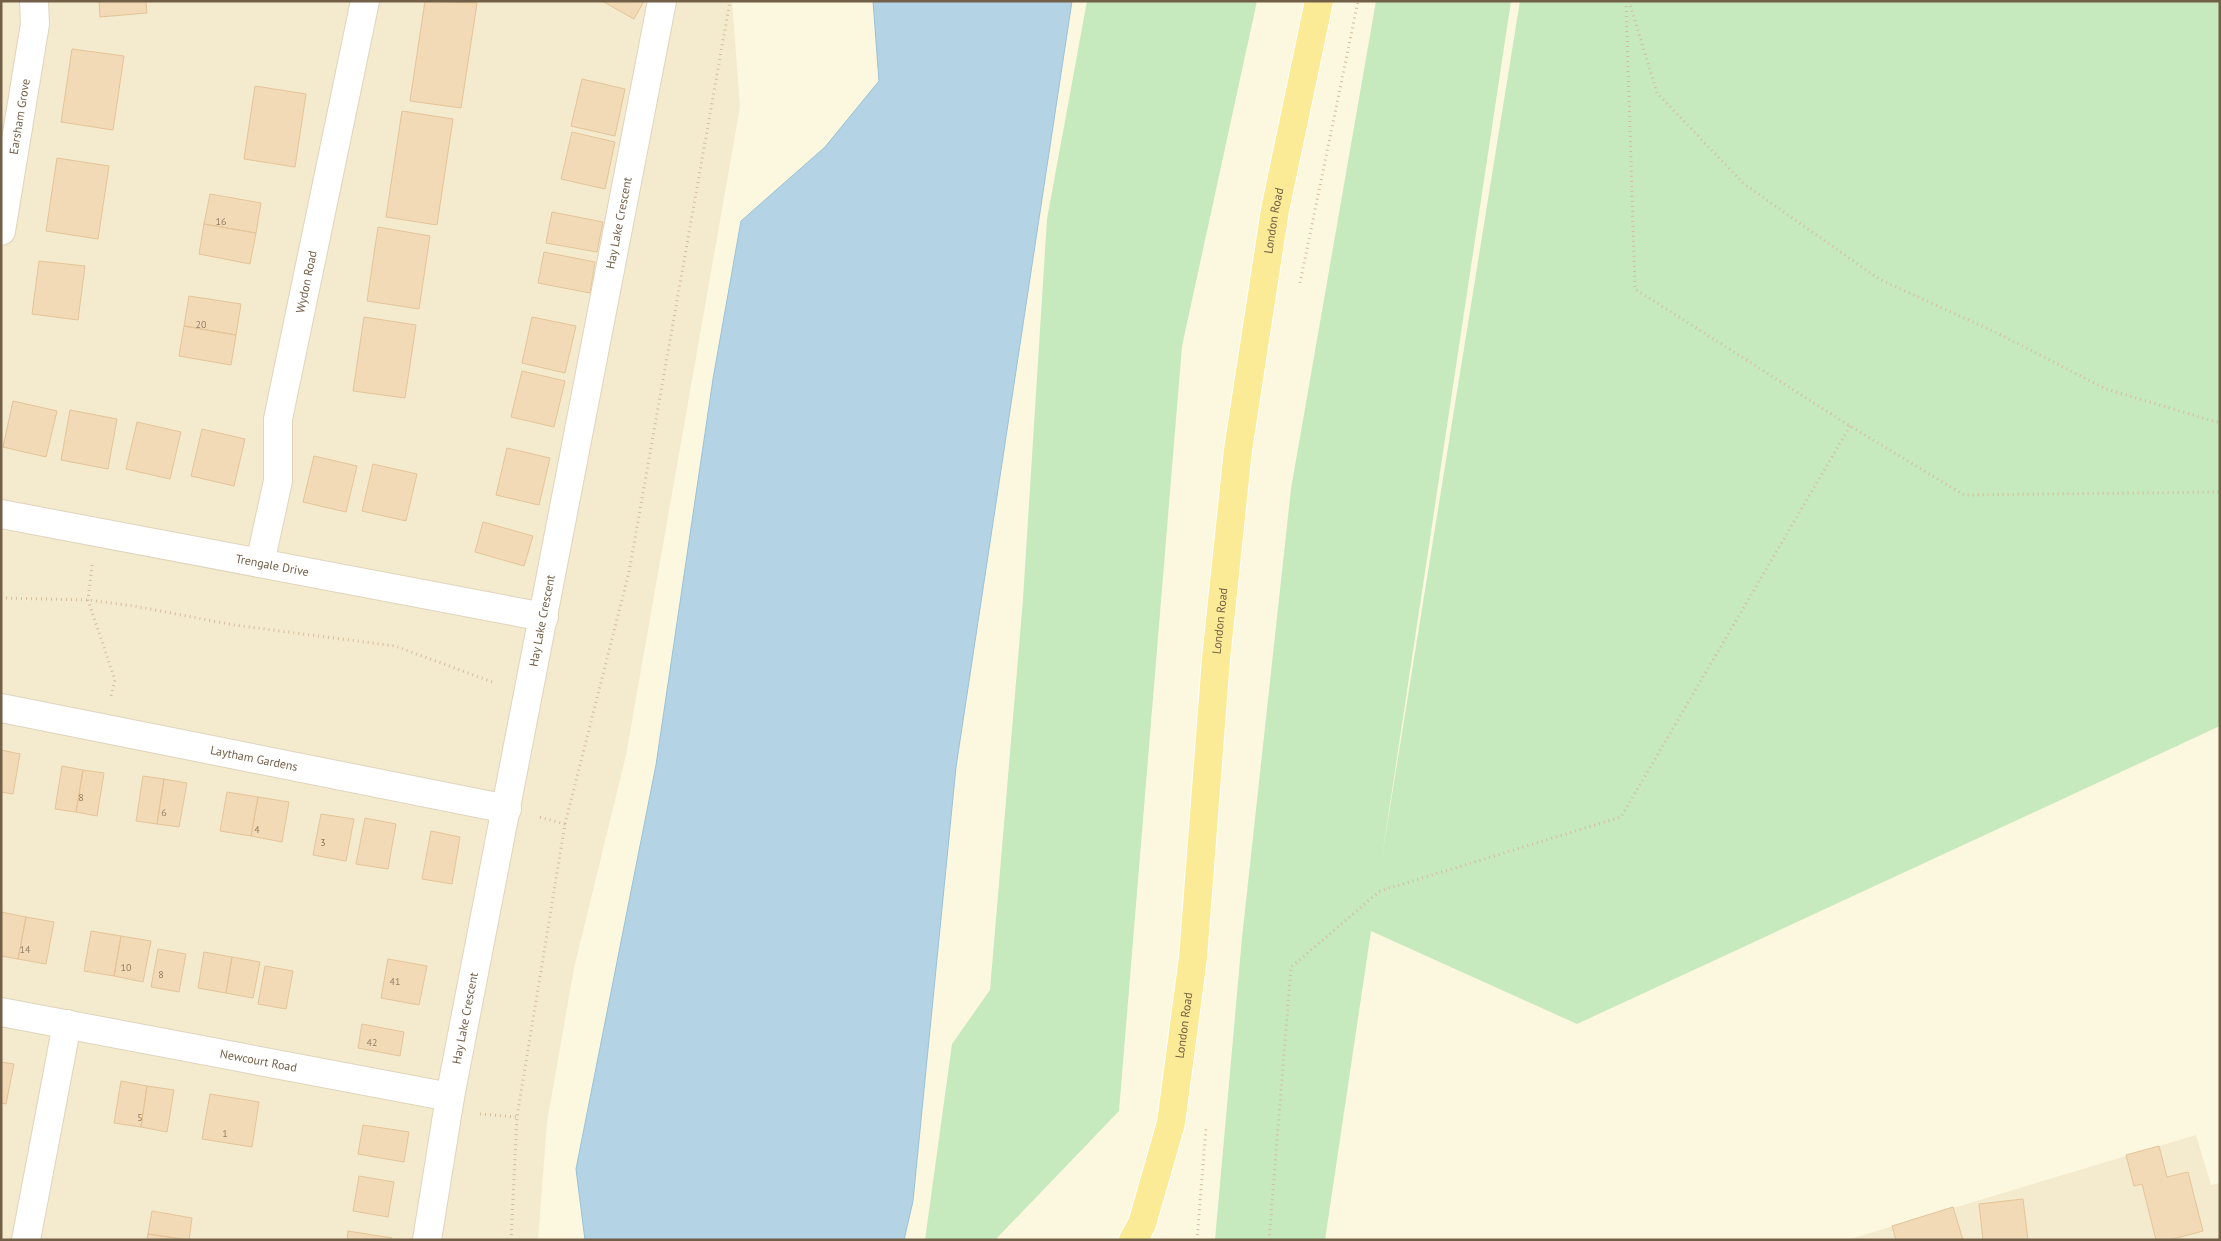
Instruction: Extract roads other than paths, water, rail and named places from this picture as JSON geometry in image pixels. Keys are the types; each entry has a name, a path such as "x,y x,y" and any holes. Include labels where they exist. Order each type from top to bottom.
{"main road":[{"name":"London Road","path":"1133,1240 1142,1224 1171,1123 1193,958 1216,659 1238,450 1275,210 1319,1"}],"street":[{"name":"Earsham Grove","path":"1,231 35,24 34,1"},
{"name":"Wydon Road","path":"260,563 278,481 278,419 365,1"},
{"name":"Hay Lake Crescent","path":"427,1240 450,1097 662,1"},
{"name":"Trengale Drive","path":"1,514 544,617"},
{"name":"Laytham Gardens","path":"1,708 507,809"},
{"name":"Newcourt Road","path":"1,1012 450,1097"},
{"path":"26,1240 67,1024"}],"water":[{"path":"873,1 1072,1 956,767 913,1201 904,1240 585,1240 576,1169 656,765 713,379 741,221 825,147 879,81"}]}
